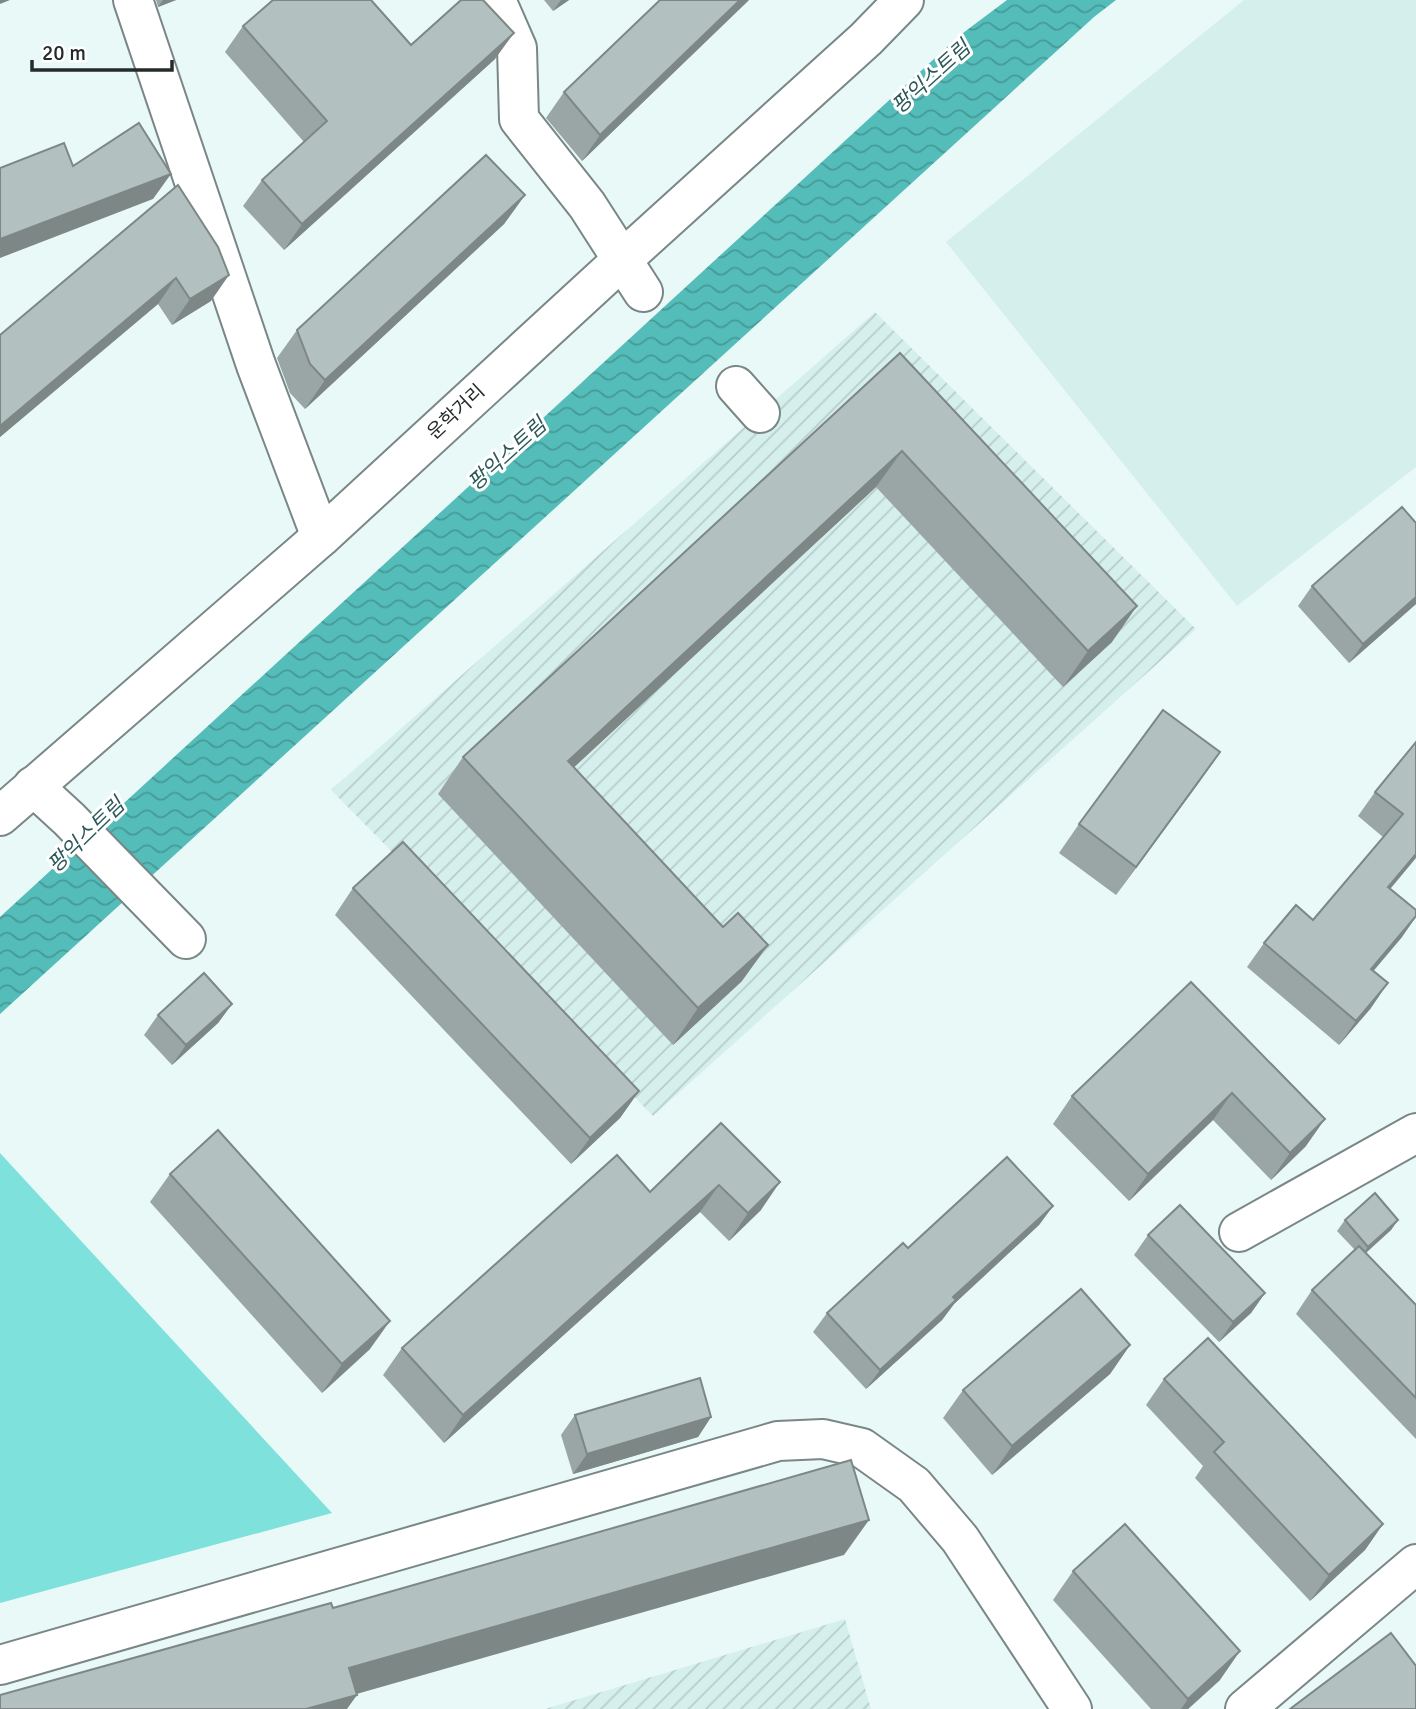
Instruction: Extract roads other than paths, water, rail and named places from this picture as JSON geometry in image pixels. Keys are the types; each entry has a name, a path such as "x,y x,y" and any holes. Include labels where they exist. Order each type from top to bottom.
{"street":[{"path":"133,0 256,365 321,537"},
{"path":"496,0 517,48 519,119 587,205 643,292"},
{"name":"운학거리","path":"0,816 321,537 866,39 904,0"},
{"path":"33,786 69,819 173,926"},
{"path":"1239,1232 1416,1133"},
{"path":"0,1665 778,1440 823,1439 862,1448 914,1485 960,1539 1072,1709"},
{"path":"1245,1709 1416,1564"}],"water":[{"name":"팡익스트림","path":"1007,0 1116,0 1094,17 0,1014 0,917 959,36"}]}
